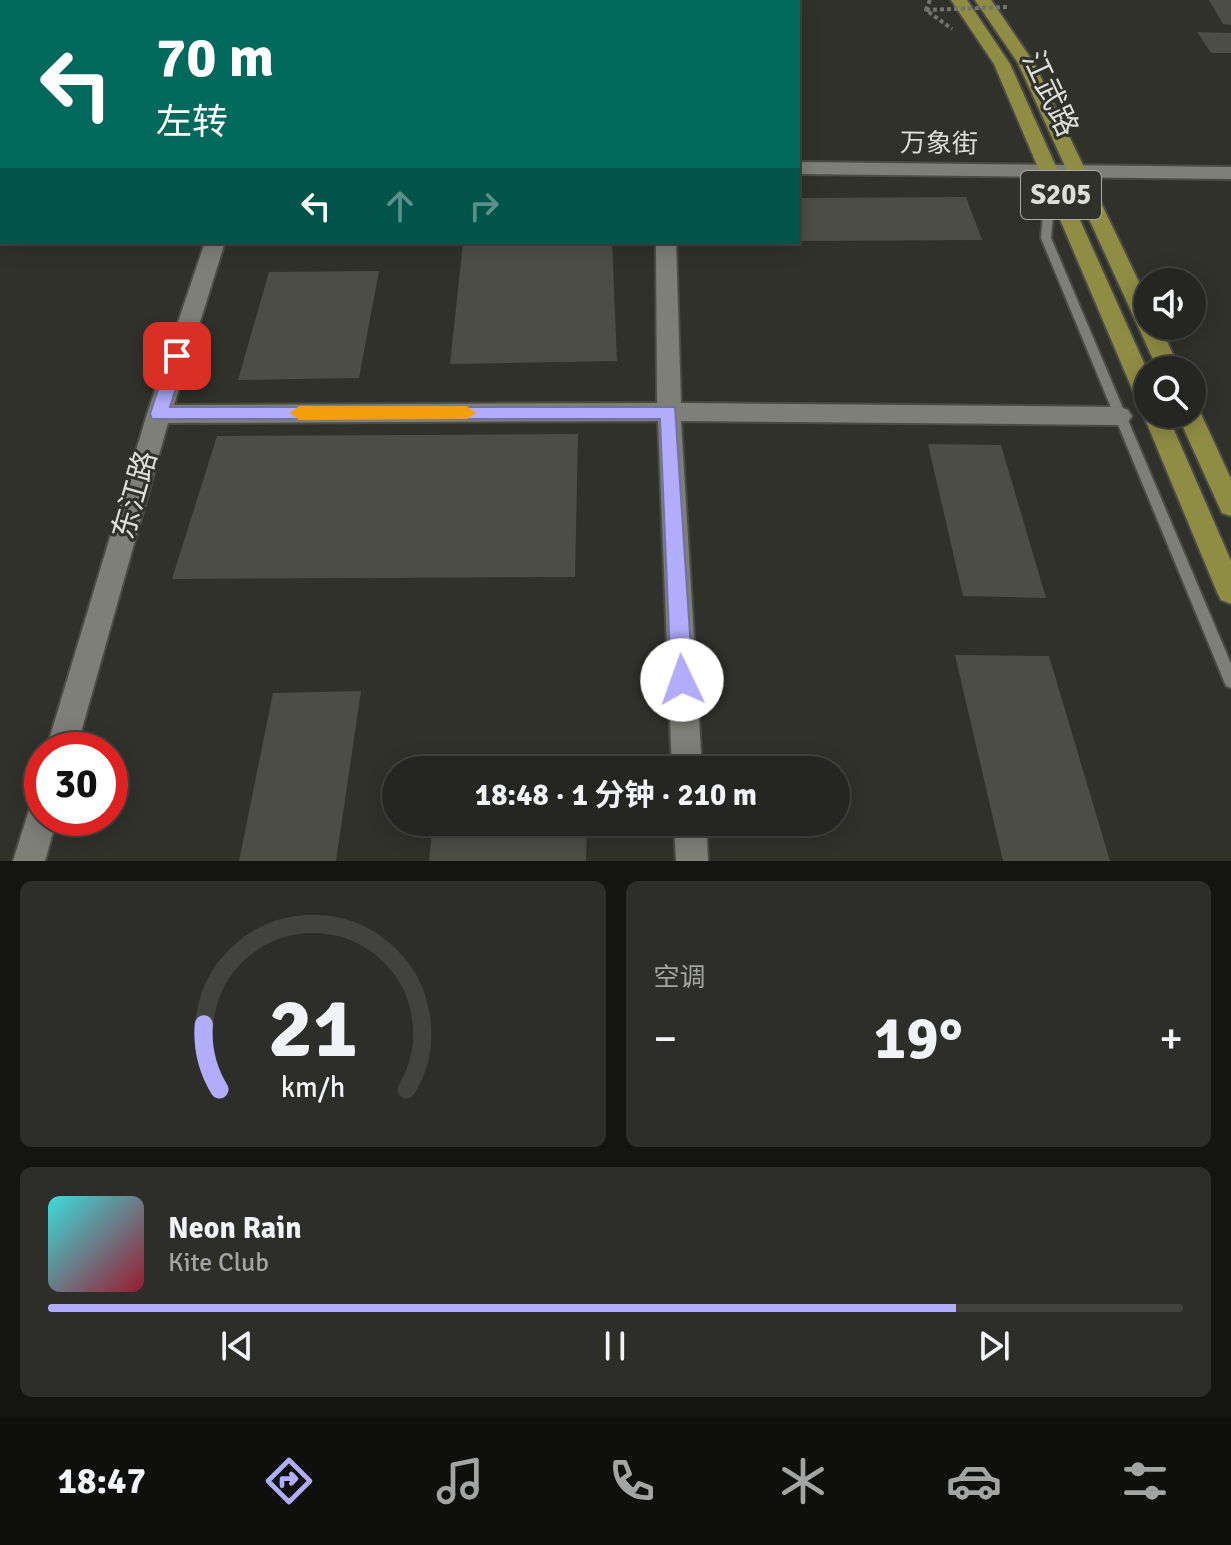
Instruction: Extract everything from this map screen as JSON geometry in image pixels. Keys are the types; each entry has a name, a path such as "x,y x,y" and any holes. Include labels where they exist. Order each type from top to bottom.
{"main road":[{"name":"江武路","path":"959,0 1002,64 1134,365"},
{"name":"江武路","path":"983,0 1026,63 1134,294"},
{"path":"1161,428 1231,592"},
{"path":"1195,428 1231,506"}],"street":[{"name":"万象街","path":"800,168 1231,173"},
{"name":"东江路","path":"66,732 159,414 214,244"},
{"path":"666,244 669,412 686,756"},
{"path":"159,414 669,412 1120,416"},
{"path":"29,861 36,836"},
{"path":"691,836 692,861"}],"lane":[{"path":"1051,171 1046,238 1231,681"}],"path":[{"path":"926,10 1007,7"}],"building":[{"path":"1209,0 1231,0 1231,25 1223,24"},
{"path":"1197,32 1231,33 1231,53 1211,53"},
{"path":"966,197 982,240 800,241 800,198"},
{"path":"463,244 612,244 617,361 450,364"},
{"path":"379,271 359,378 238,380 269,272"},
{"path":"578,434 575,577 172,579 217,436"},
{"path":"928,444 1001,445 1046,598 963,596"},
{"path":"955,655 1049,656 1110,861 1003,861"},
{"path":"361,691 336,861 239,861 273,693"},
{"path":"432,836 587,836 586,861 429,861"}],"slow traffic":[{"path":"299,413 467,413"}],"route":[{"path":"177,356 159,414 669,412 682,680"}]}
